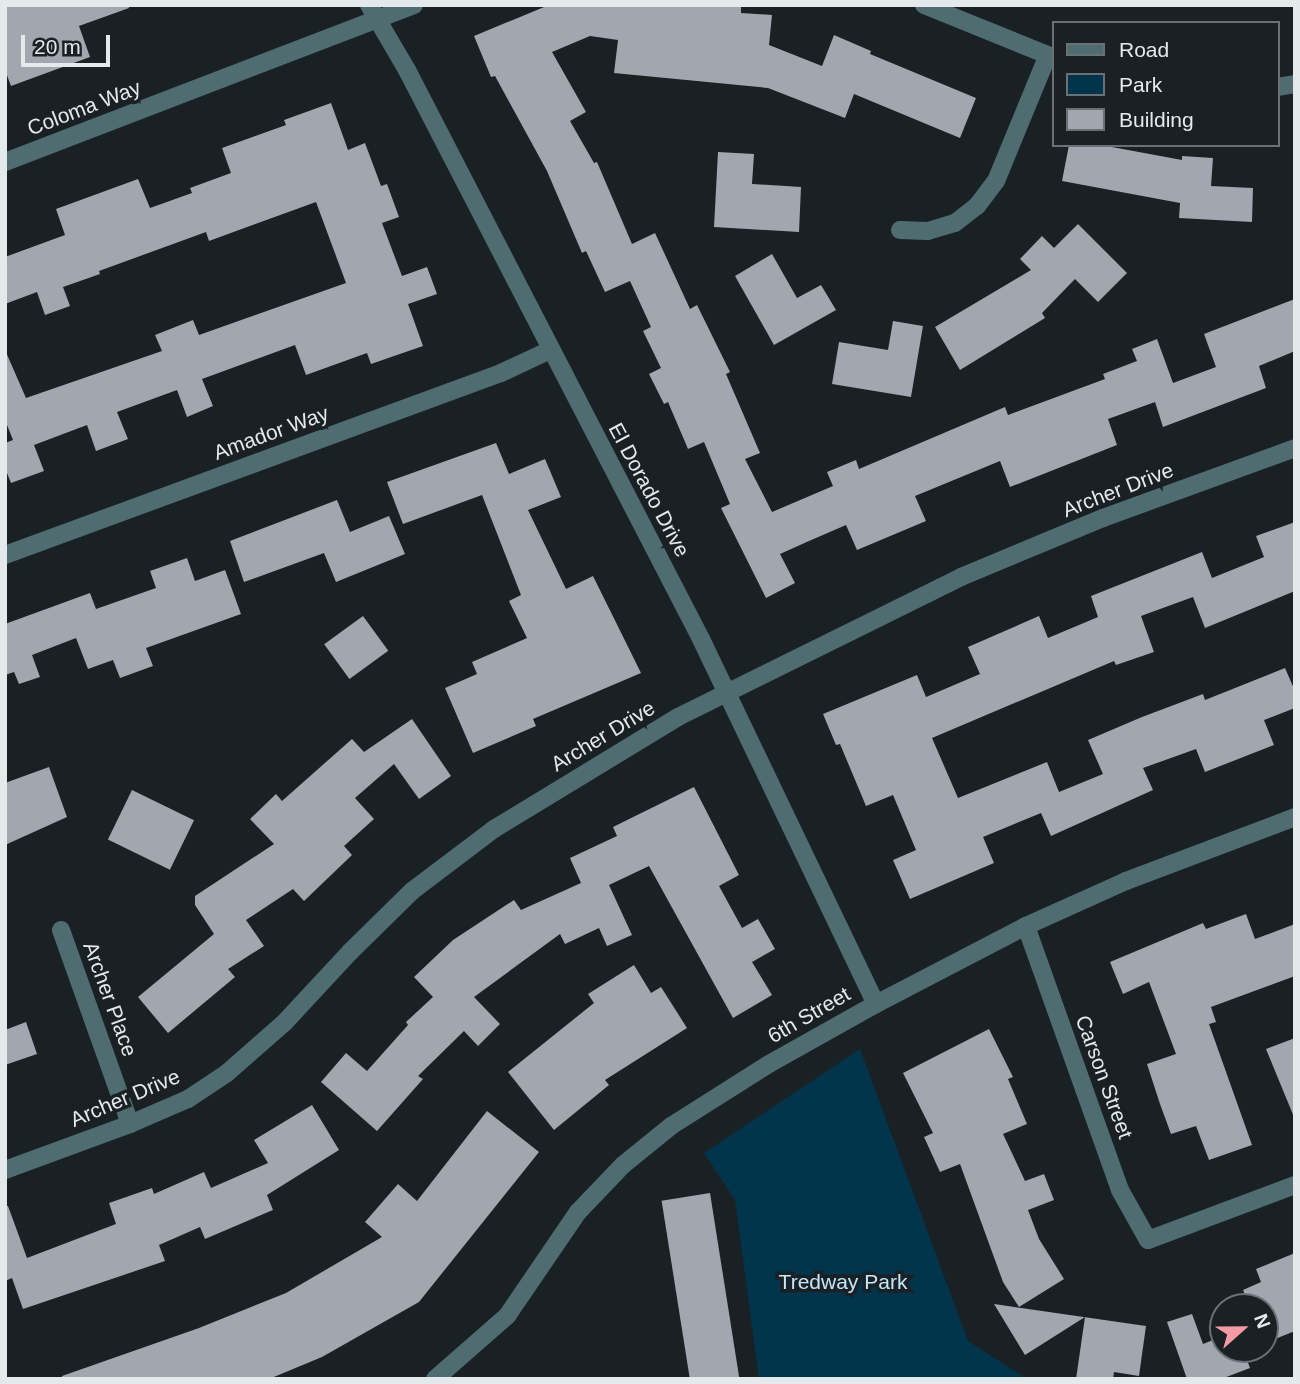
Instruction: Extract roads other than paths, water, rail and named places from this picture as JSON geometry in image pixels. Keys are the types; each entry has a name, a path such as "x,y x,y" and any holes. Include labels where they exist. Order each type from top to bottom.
{"street":[{"name":"Coloma Way","path":"5,162 373,13 414,5"},
{"path":"900,230 928,231 955,223 977,206 996,181 1051,56 924,5"},
{"name":"El Dorado Drive","path":"373,13 407,70 728,692 876,1003"},
{"name":"Amador Way","path":"5,555 501,373 550,351"},
{"name":"Archer Drive","path":"5,1170 130,1124 188,1098 227,1073 285,1023 412,891 494,829 678,717 961,577 1102,518 1295,449"},
{"name":"6th Street","path":"435,1379 507,1316 578,1212 623,1165 671,1126 769,1064 876,1003 1026,926 1126,881 1295,817"},
{"name":"Carson Street","path":"1026,926 1120,1190 1148,1240 1295,1185"},
{"name":"Archer Place","path":"61,930 130,1124"}],"park label":[{"name":"Tredway Park","path":"843,1282"}]}
